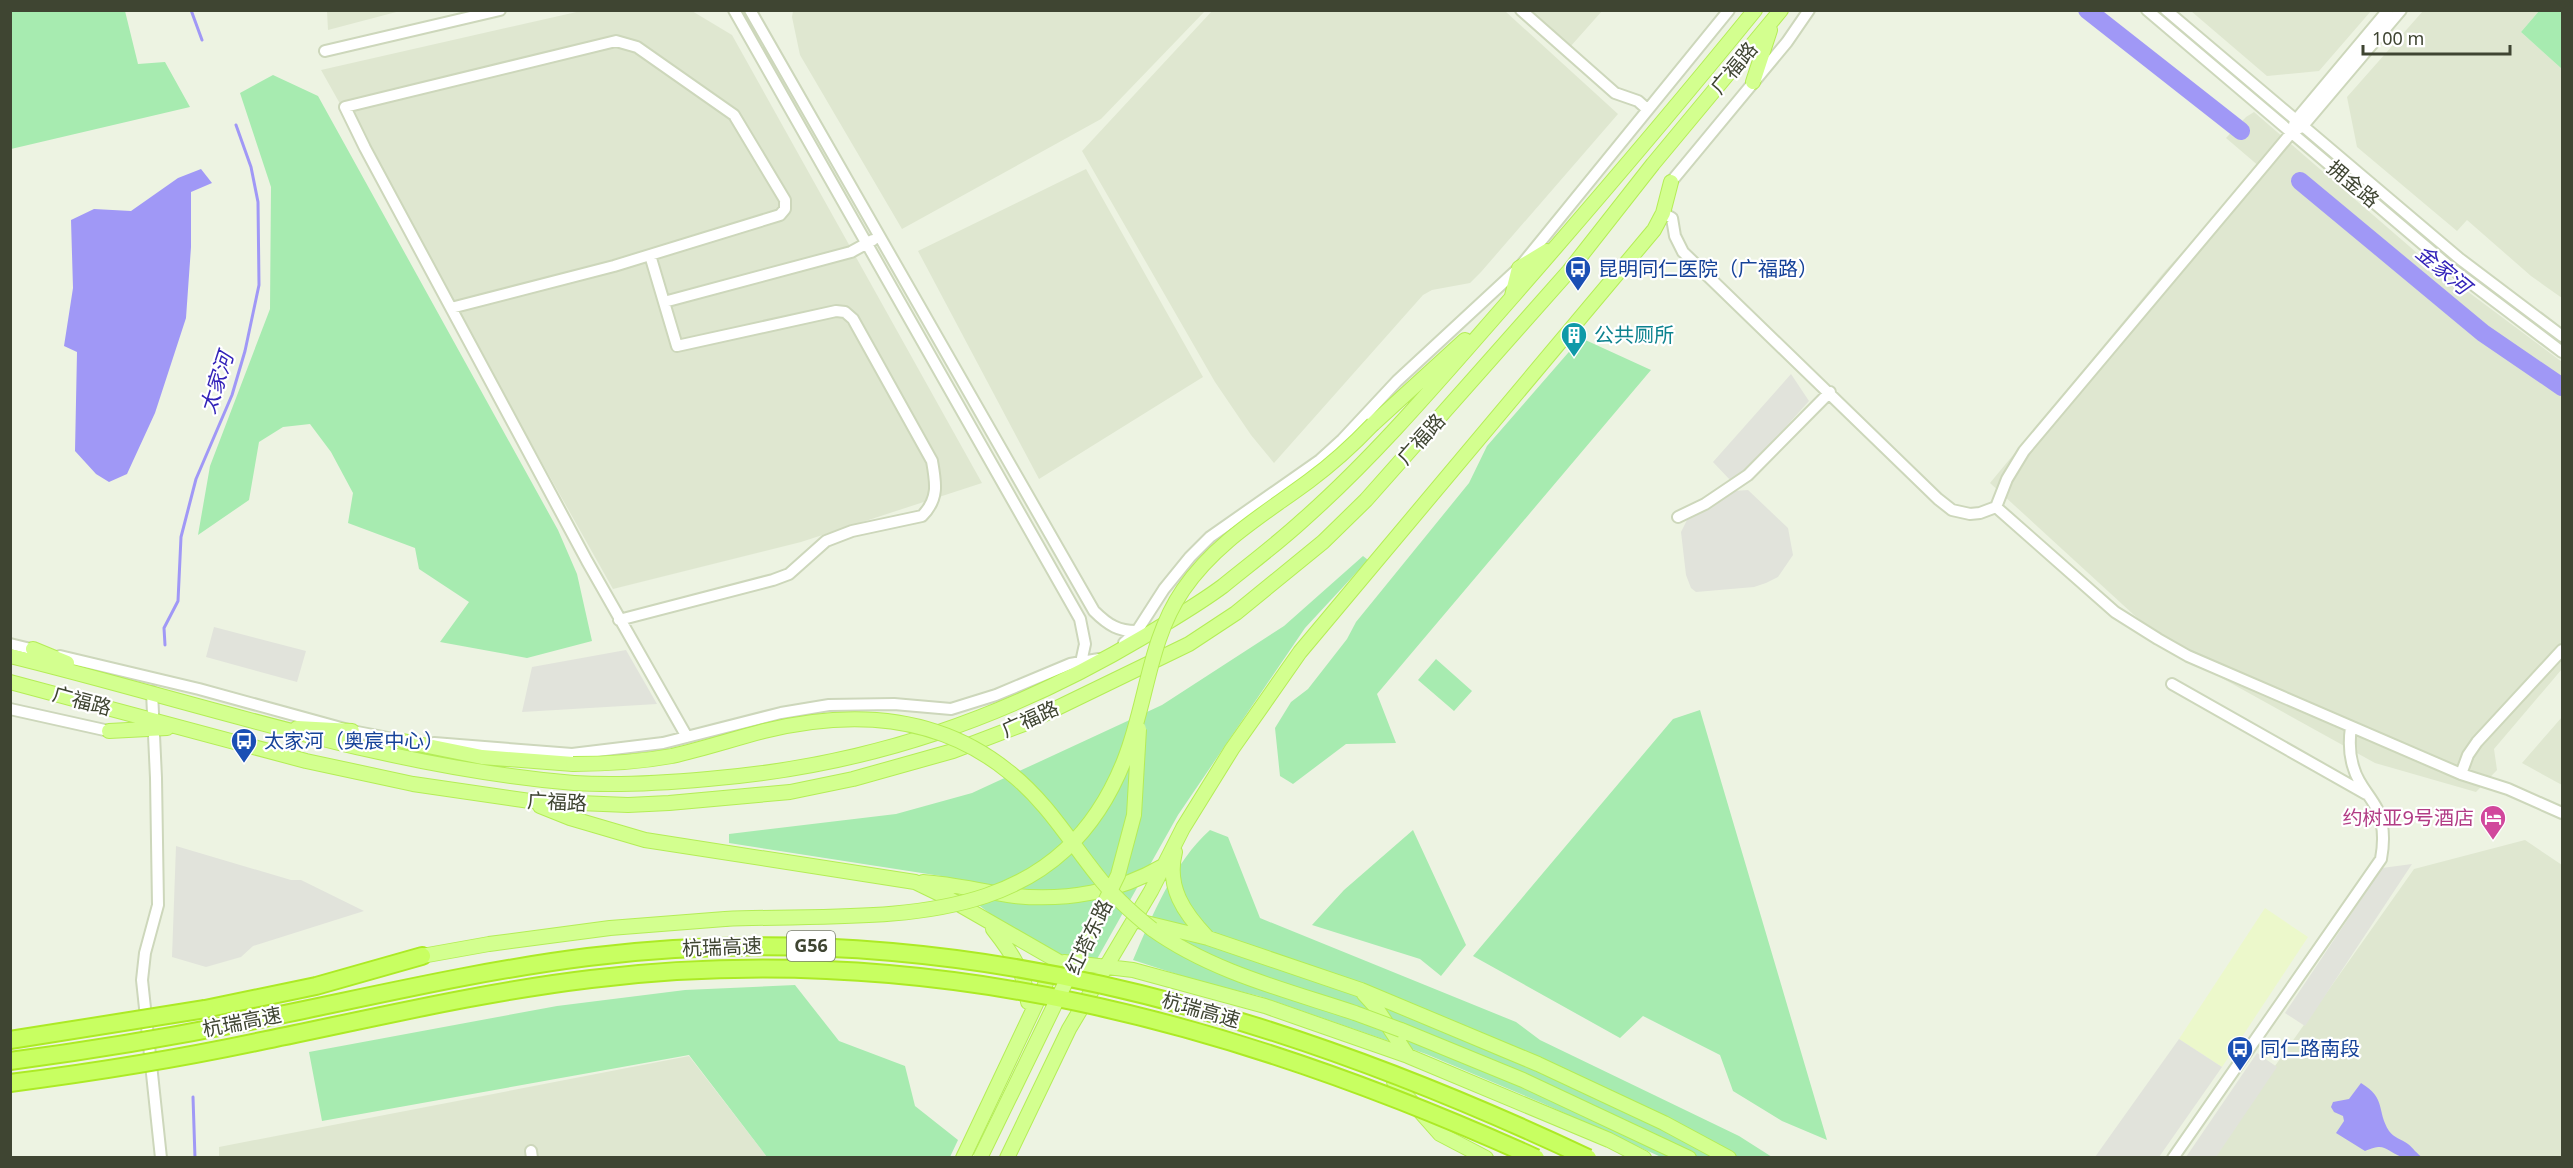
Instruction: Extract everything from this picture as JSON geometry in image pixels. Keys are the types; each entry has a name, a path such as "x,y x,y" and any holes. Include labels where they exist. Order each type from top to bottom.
{"highway":[{"name":"杭瑞高速","path":"10,1061 159,1039 452,980 584,957 717,946 852,948 938,955 1022,967 1098,982 1192,1007 1331,1051 1418,1084 1588,1158"},
{"path":"10,1040 205,1009 316,986 422,956"},
{"name":"杭瑞高速","path":"10,1083 162,1060 479,997 587,979 708,969 832,969 896,973 1001,986 1076,1000 1160,1020 1368,1088 1536,1158"}],"main road":[{"name":"广福路","path":"10,656 108,680 349,747 482,772 576,783 668,783 785,772 846,759 944,732 1012,705 1109,657 1218,589 1304,520 1396,426 1559,244 1755,10"},
{"name":"广福路","path":"10,682 154,724 181,727 306,760 413,784 530,801 628,805 790,792 853,779 954,751 1024,724 1189,644 1236,613 1323,542 1366,500 1569,271 1653,164 1777,16"},
{"path":"1753,82 1777,16"},
{"name":"红塔东路","path":"1007,1158 1069,1029 1178,838 1232,749 1300,652 1654,230 1663,213 1671,182"},
{"path":"422,956 489,944 610,928 725,919 865,916 915,912 973,900 1020,881 1045,865 1065,847 1100,807 1124,759 1156,643 1183,589 1201,567 1231,536 1320,473 1511,298 1519,268 1559,244"},
{"path":"33,649 108,680"},
{"name":"红塔东路","path":"980,1158 1107,900 1122,863 1130,836 1136,800 1142,700"},
{"path":"403,741 482,757 573,764 619,763 658,758 775,729 830,720 881,719 930,728 971,746 1022,782 1050,812 1108,889 1152,929 1204,960 1401,1030 1523,1080 1689,1158"},
{"path":"109,731 154,724"},
{"path":"281,729 352,731"},
{"path":"530,801 570,818 645,840 915,882 952,884 1013,895 1065,897 1085,894 1144,878 1163,866"},
{"path":"1178,838 1172,866 1179,902 1192,922 1208,938"},
{"path":"915,882 948,898 1096,984 1126,995 1233,1025 1394,1082 1569,1158"},
{"path":"1133,920 1208,938 1361,990 1538,1064 1645,1114 1729,1158"},
{"path":"988,922 1010,950 1021,970 1028,1004 1025,1029"},
{"path":"1056,960 1133,970 1265,1006 1408,1056 1609,1140 1644,1158"},
{"path":"963,1158 1056,960"},
{"path":"1361,990 1375,1006 1408,1056"},
{"path":"1394,1082 1440,1134 1486,1158"}],"street":[{"path":"325,51 500,10"},
{"path":"734,10 1080,619 1085,635 1083,662 1075,675"},
{"path":"750,10 1094,612 1112,627 1124,631 1137,631 1164,624"},
{"path":"1521,10 1615,93 1638,101 1647,109"},
{"path":"10,644 200,689 352,731 403,741 472,744 572,754 638,747 781,713 829,705 894,704 951,709 996,695 1070,664 1109,657 1137,631 1164,589 1190,556 1210,537 1320,460 1342,440 1396,381 1519,268 1729,10"},
{"path":"1671,182 1809,10"},
{"name":"拥金路","path":"2147,10 2451,268 2562,352"},
{"name":"拥金路","path":"2166,10 2460,259 2562,336"},
{"path":"2299,124 2388,10"},
{"path":"1663,213 1672,218 1675,236 1683,252 1938,499 1952,510 1980,513 1996,507 2007,479 2024,451 2292,132 2401,10"},
{"path":"451,308 650,255 780,215 786,209 785,201 734,115 637,47 616,41 345,107 365,148 451,308 619,620 687,737"},
{"path":"664,302 851,252 878,237"},
{"path":"619,620 789,574 826,541 852,531 922,516 935,498 937,485 932,461 853,319 845,312 836,311 677,346 650,255"},
{"path":"905,311 918,304"},
{"path":"1678,517 1705,504 1748,475 1830,392"},
{"path":"1016,506 1029,498"},
{"path":"1996,507 2115,612 2188,656 2462,774 2508,789 2562,813"},
{"path":"2462,774 2468,755 2477,742 2562,650"},
{"path":"2172,684 2366,794"},
{"path":"152,692 158,905 145,953 142,980 161,1158"},
{"path":"10,709 109,731"},
{"path":"2173,1158 2381,859 2384,842 2381,821 2377,808 2366,794 2354,769 2349,744 2351,727"}],"shaded area":[{"path":"327,10 400,11 328,30"},
{"path":"793,10 1205,11 1101,119 902,229 800,55 792,17"},
{"path":"581,11 692,11 732,35 982,483 801,542 613,589 321,70"},
{"path":"1212,11 1505,11 1618,114 1481,272 1470,283 1432,290 1423,295 1274,463 1251,435 1215,382 1082,151"},
{"path":"1530,11 1602,11 1570,47"},
{"path":"2191,11 2371,11 2319,71 2267,76"},
{"path":"2423,11 2539,11 2521,32 2562,69 2562,298 2531,276 2467,220 2457,231 2357,147 2347,97"},
{"path":"2254,112 2424,259 2562,362 2562,669 2494,749 2497,770 2476,792 2375,763 2191,661 2134,615 1990,483 2165,271 2260,167 2226,138"},
{"path":"201,169 212,183 191,192 191,247 186,318 155,413 127,474 109,482 96,474 75,451 77,352 64,346 73,288 71,220 94,209 131,211 178,178"},
{"path":"1086,169 1203,377 1039,479 918,251"},
{"path":"1791,374 1809,401 1746,471 1731,481 1713,462"},
{"path":"1748,490 1788,528 1793,555 1778,577 1766,583 1754,587 1696,592 1691,588 1686,575 1681,532 1687,520 1734,491"},
{"path":"214,627 306,651 297,682 206,657"},
{"path":"626,650 657,704 522,712 532,667"},
{"path":"2562,717 2562,785 2522,763"},
{"path":"2525,840 2562,865 2562,1157 2210,1158 2414,869"},
{"path":"176,846 291,880 301,880 364,911 253,946 241,957 206,967 172,957"},
{"path":"2412,864 2305,1026 2285,1013 2382,868"},
{"path":"2265,908 2308,937 2222,1067 2179,1039"},
{"path":"2179,1039 2222,1067 2159,1157 2095,1157"},
{"path":"2257,1053 2277,1067 2216,1157 2186,1157"},
{"path":"689,1056 767,1157 219,1158 219,1147"},
{"path":"2361,1083 2375,1094 2389,1131 2422,1157 2404,1158 2381,1147 2365,1151 2336,1133 2344,1121 2343,1116 2334,1112 2331,1107 2333,1102 2349,1099"}],"green space":[{"path":"10,11 125,11 138,64 165,62 190,107 11,149"},
{"path":"2539,11 2562,11 2562,69 2521,32"},
{"path":"273,75 318,96 558,530 577,574 592,641 527,658 440,642 469,602 419,569 415,548 348,523 353,493 331,452 310,424 283,427 259,442 249,500 198,535 210,466 270,309 271,187 240,93"},
{"path":"1581,338 1651,370 1377,694 1396,743 1346,744 1293,784 1280,776 1275,728 1291,702 1308,689 1347,639 1356,622 1469,483 1487,446"},
{"path":"1363,556 1368,560 1305,628 1178,815 1097,959 1056,954 993,916 941,876 729,843 729,834 896,814 972,793 1162,705 1284,626"},
{"path":"1436,659 1472,691 1454,711 1418,680"},
{"path":"1700,710 1827,1140 1782,1121 1733,1091 1720,1055 1643,1016 1620,1038 1473,956 1673,719"},
{"path":"1210,830 1228,837 1260,918 1516,1022 1540,1040 1739,1136 1772,1157 1692,1157 1674,1148 1669,1157 1661,1157 1426,1054 1259,996 1201,982 1133,960 1165,890 1185,858"},
{"path":"1413,830 1466,945 1441,976 1420,959 1312,925 1344,890"},
{"path":"795,985 839,1041 905,1066 915,1106 958,1140 950,1157 767,1157 689,1055 322,1121 309,1052 557,1006 685,990"}],"waterway":[{"name":"太家河","path":"191,10 202,40"},
{"name":"金家河","path":"2087,10 2241,131"},
{"name":"太家河","path":"165,645 164,628 178,601 181,537 196,479 232,395 245,351 259,285 258,202 251,167 236,125"},
{"name":"金家河","path":"2300,181 2483,333 2562,387"},
{"name":"太家河","path":"193,1097 195,1158"}],"place":[{"name":"昆明同仁医院（广福路）","path":"1578,292"},
{"name":"公共厕所","path":"1574,358"},
{"name":"太家河（奥宸中心）","path":"244,764"},
{"name":"约树亚9号酒店","path":"2493,841"},
{"name":"同仁路南段","path":"2240,1072"}]}
